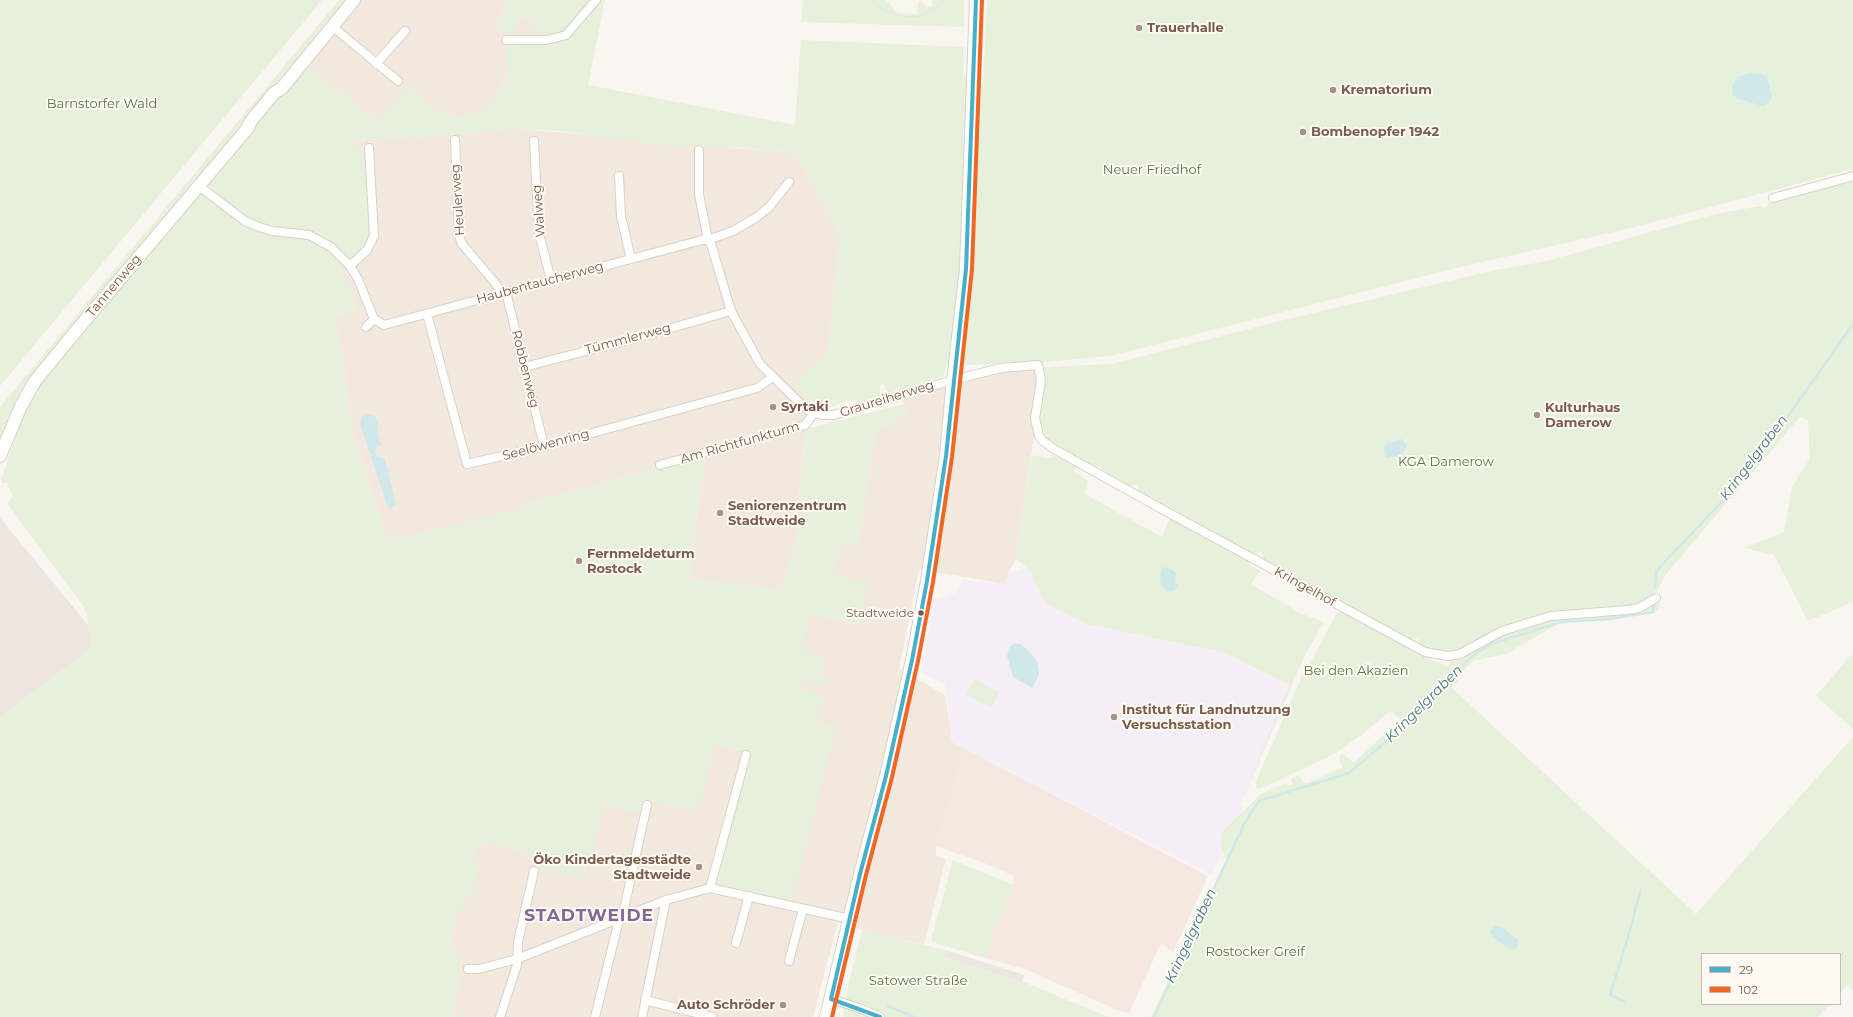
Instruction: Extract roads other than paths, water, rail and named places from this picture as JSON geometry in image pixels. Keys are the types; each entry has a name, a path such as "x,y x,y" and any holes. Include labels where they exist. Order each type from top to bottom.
{"main road":[{"name":"Tannenweg","path":"0,456 21,406 36,381 247,129 251,121 274,93 282,88 354,0"},
{"path":"826,1017 886,776 921,613 946,456 966,269 976,0"}],"street":[{"path":"506,40 547,40 566,35 596,0"},
{"path":"332,27 398,81"},
{"path":"376,64 405,30"},
{"name":"Heulerweg","path":"455,140 459,236 462,244 504,293"},
{"name":"Walweg","path":"534,141 539,234 551,280"},
{"path":"350,266 367,250 374,236 369,148"},
{"name":"Graureiherweg","path":"699,150 699,194 708,240 711,244 731,310 754,355 773,377 801,405 814,413 834,415 953,380 1001,368 1038,365"},
{"path":"618,176 621,216 631,259"},
{"path":"1773,198 1853,176"},
{"name":"Haubentaucherweg","path":"374,319 384,325 702,240 708,240 733,231 757,217 770,206 789,182"},
{"path":"199,186 245,221 272,231 309,235 331,247 350,266 358,279 374,319 366,327"},
{"name":"Robbenweg","path":"504,293 544,446"},
{"name":"Tümmlerweg","path":"524,367 629,340 731,310"},
{"name":"Seelöwenring","path":"427,314 466,464 544,446 757,388 773,377"},
{"name":"Kringelhof","path":"1038,365 1040,381 1035,418 1039,436 1043,441 1054,449 1158,507 1425,652 1448,656 1460,654 1502,631 1551,616 1585,615 1639,608 1656,598"},
{"name":"Am Richtfunkturm","path":"660,465 805,425 814,413"},
{"path":"710,888 746,755"},
{"path":"595,1017 647,805"},
{"path":"500,1017 517,965 518,942 534,871"},
{"path":"468,969 479,969 517,959 666,900 710,888 850,919"},
{"path":"736,943 749,896"},
{"path":"642,1017 666,900"},
{"path":"789,962 803,909"},
{"path":"831,998 880,1017"},
{"path":"645,1000 712,1017"}],"water":[{"path":"1750,73 1761,74 1767,77 1772,97 1769,103 1763,106 1738,99 1733,95 1732,86 1738,77"},
{"path":"368,413 375,416 379,425 377,428 381,445 377,447 375,452 377,457 385,459 396,504 391,509 388,508 360,424 362,417"},
{"path":"1402,439 1407,445 1404,452 1399,456 1386,458 1384,447 1389,442"},
{"path":"1163,567 1171,569 1176,573 1175,581 1178,587 1173,591 1167,591 1161,585 1161,570"},
{"path":"1014,643 1021,644 1031,653 1038,663 1039,674 1032,688 1013,677 1007,656 1009,648"},
{"path":"1495,926 1504,929 1518,940 1518,947 1512,950 1493,938 1490,931"}],"waterway":[{"name":"Kringelgraben","path":"1655,588 1657,570 1735,488 1853,324"},
{"name":"Kringelgraben","path":"1154,1017 1245,822 1259,801 1349,773 1406,725 1470,658 1491,644 1561,622 1609,619 1653,612 1654,602"},
{"path":"1624,1001 1610,995 1640,892"},
{"path":"888,1006 914,1017"}],"tram line":[{"path":"870,0 883,10 894,15 912,17 923,15 946,0"}],"place":[{"name":"Trauerhalle","path":"1139,28"},
{"name":"Krematorium","path":"1333,90"},
{"name":"Bombenopfer 1942","path":"1303,132"},
{"name":"Syrtaki","path":"773,407"},
{"name":"Kulturhaus Damerow","path":"1537,415"},
{"name":"Seniorenzentrum Stadtweide","path":"720,513"},
{"name":"Fernmeldeturm Rostock","path":"579,561"},
{"name":"Stadtweide","path":"921,613"},
{"name":"Institut für Landnutzung Versuchsstation","path":"1114,717"},
{"name":"Öko Kindertagesstädte Stadtweide","path":"699,867"},
{"name":"Auto Schröder","path":"783,1005"}],"district":[{"name":"STADTWEIDE","path":"589,916"}],"park label":[{"name":"Barnstorfer Wald","path":"102,104"},
{"name":"Neuer Friedhof","path":"1152,170"},
{"name":"KGA Damerow","path":"1446,462"},
{"name":"Bei den Akazien","path":"1356,671"},
{"name":"Rostocker Greif","path":"1255,952"},
{"name":"Satower Straße","path":"918,981"}]}
